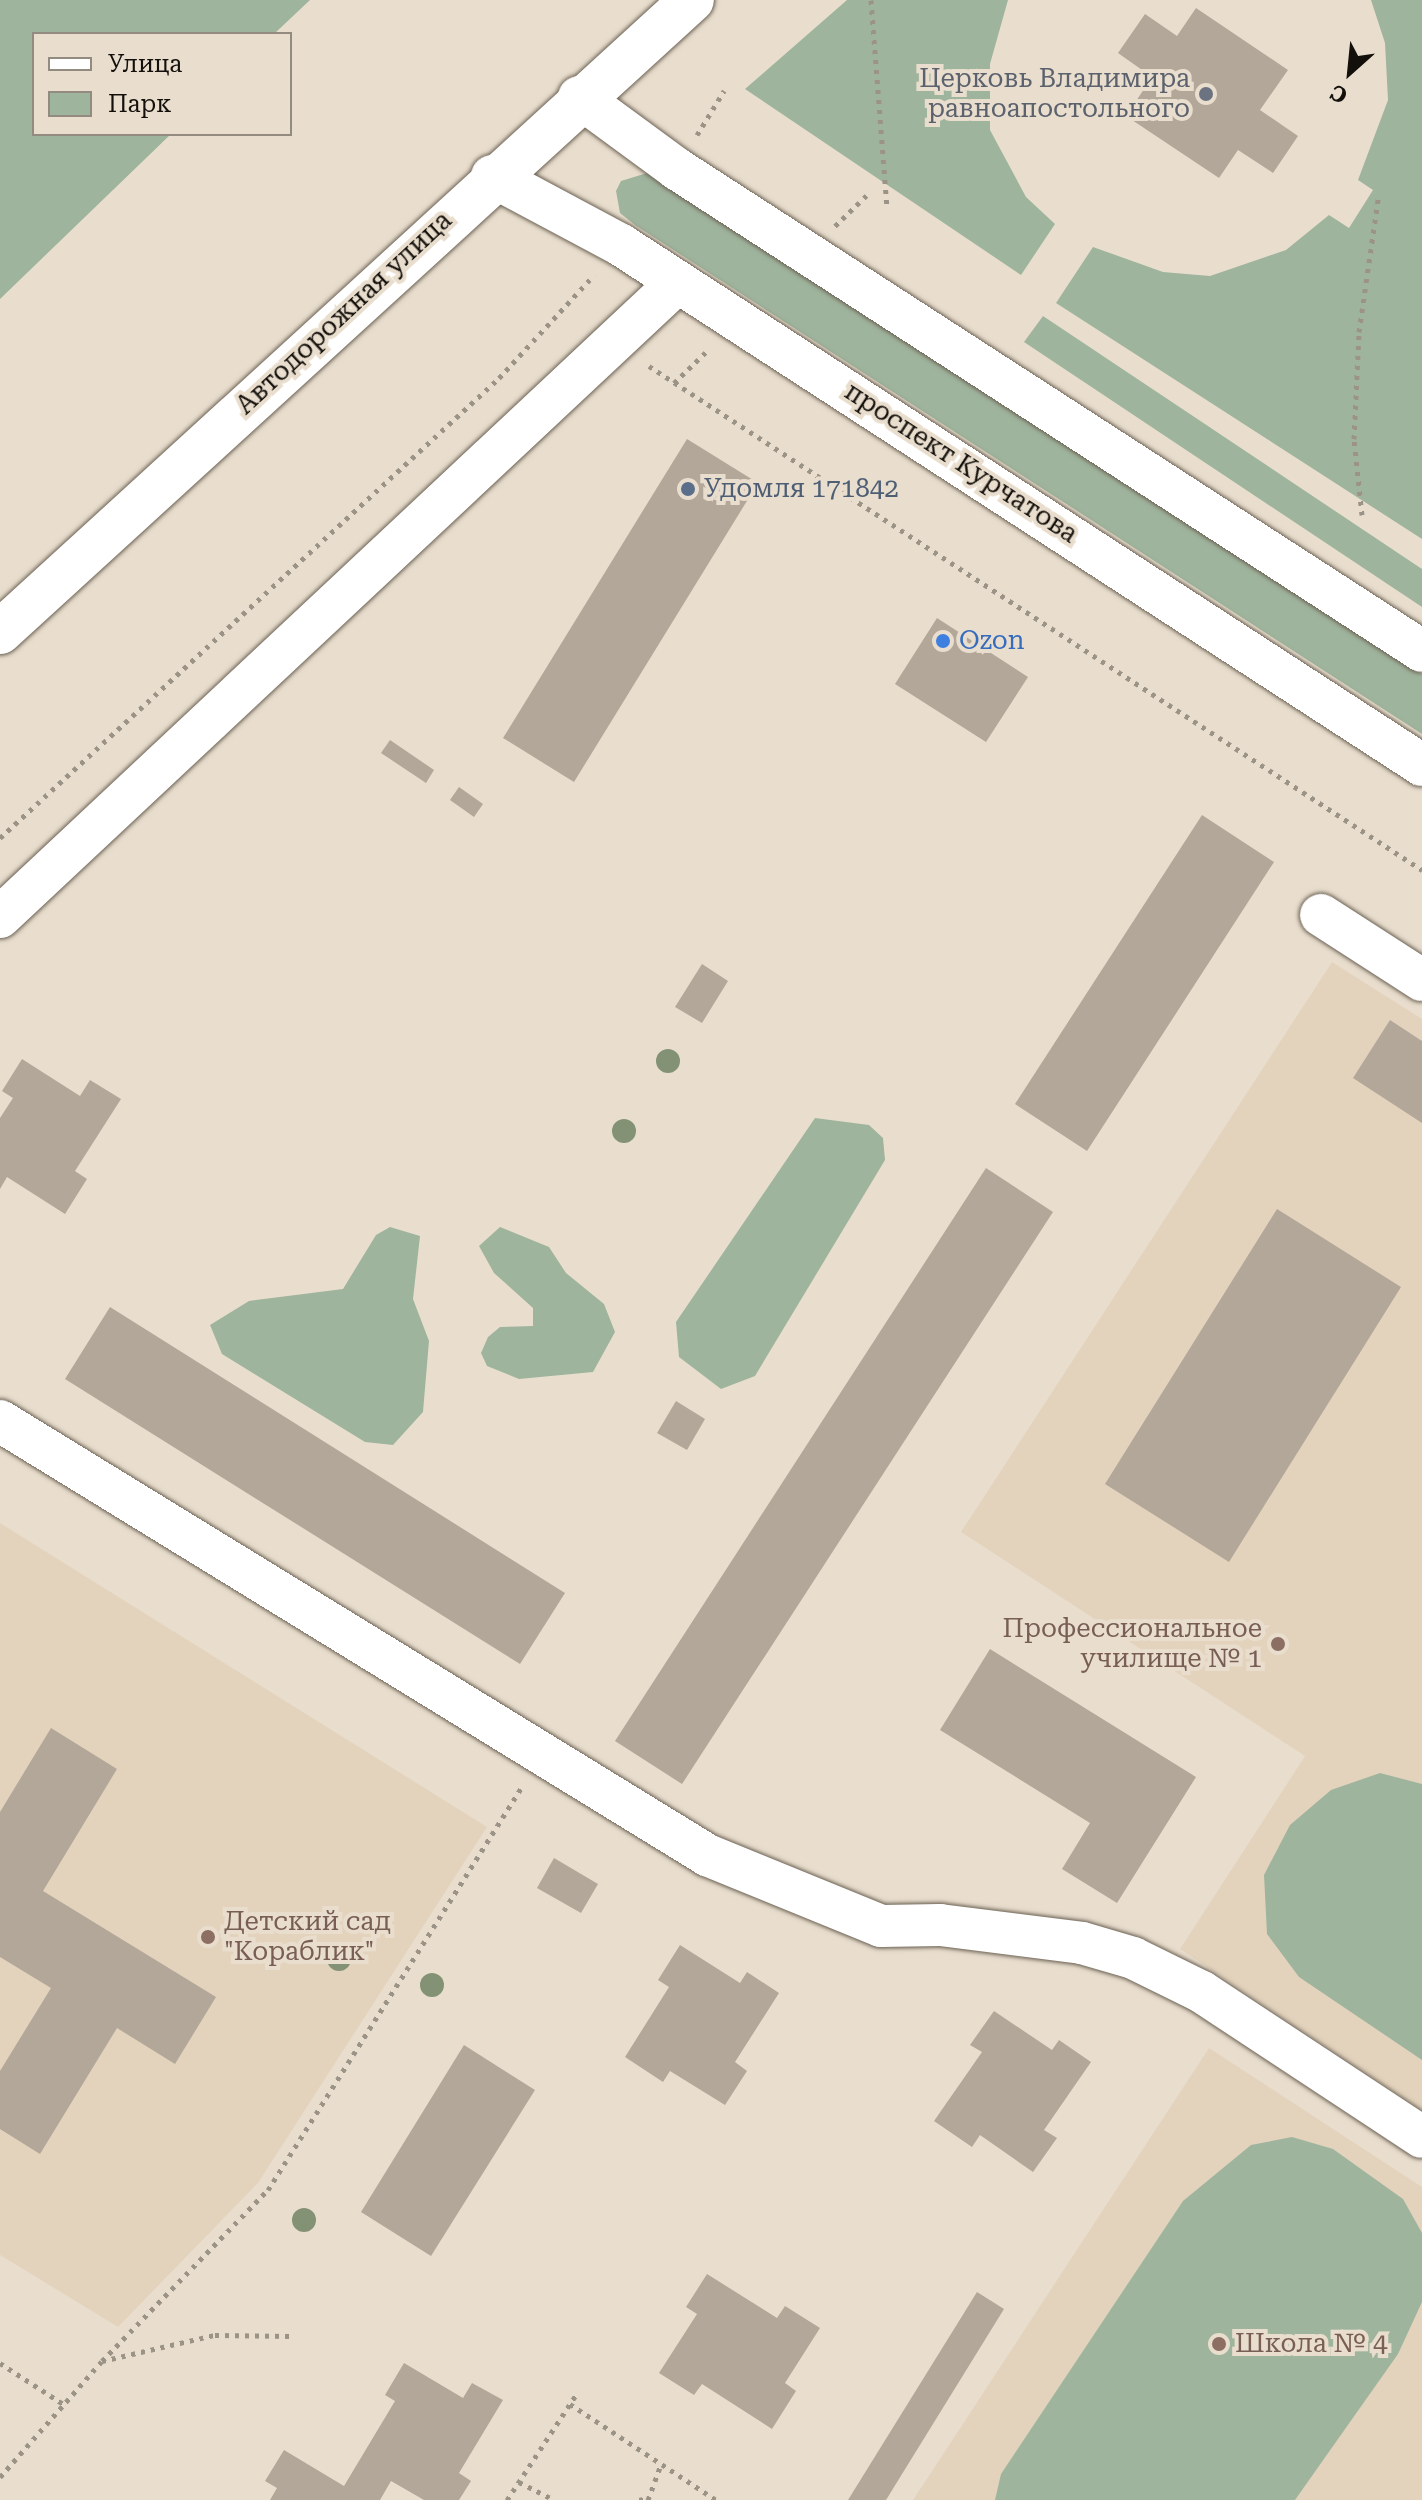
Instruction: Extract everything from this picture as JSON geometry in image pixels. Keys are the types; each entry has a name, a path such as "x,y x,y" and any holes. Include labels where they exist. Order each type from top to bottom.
{"main road":[{"name":"Автодорожная улица","path":"0,632 492,176 692,0"}],"street":[{"path":"579,97 677,169 1422,651"},
{"name":"проспект Курчатова","path":"492,176 621,245 1422,765"},
{"path":"0,917 677,283"},
{"path":"1321,915 1422,980"},
{"path":"0,1421 539,1759 707,1855 881,1926 1003,1933 1133,1958 1202,1992 1422,2137"}],"path":[{"path":"871,0 887,206"},
{"path":"677,169 724,91"},
{"path":"807,253 869,193"},
{"path":"1362,515 1354,439 1359,332 1379,194"},
{"path":"0,838 499,378 621,245"},
{"path":"674,383 738,320"},
{"path":"615,344 1422,870"},
{"path":"0,2477 102,2361 268,2190 539,1759"},
{"path":"102,2361 215,2335 291,2336"},
{"path":"0,2363 65,2405"},
{"path":"507,2500 576,2395"},
{"path":"570,2404 716,2500"},
{"path":"639,2500 648,2499 661,2464"},
{"path":"519,2482 554,2500"}],"shaded area":[{"name":"Профессиональное училище № 1","path":"1332,962 1422,1019 1422,2110 1180,1949 1305,1756 961,1532"},
{"name":"Детский сад \"Кораблик\"","path":"0,1523 487,1827 258,2183 118,2327 0,2255"},
{"name":"Школа № 4","path":"1209,2048 1422,2187 1422,2500 913,2500"}],"green space":[{"path":"0,0 310,0 276,32 32,32 32,136 169,136 0,299"},
{"path":"847,0 1008,0 990,64 990,130 1026,197 1055,224 1021,275 745,89"},
{"path":"1371,0 1422,0 1422,539 1056,303 1093,247 1163,272 1210,276 1286,250 1329,215 1349,228 1373,190 1358,180 1388,100 1385,43"},
{"path":"647,173 1422,674 1422,734 635,225 620,213 616,191 621,181"},
{"path":"1043,316 1422,569 1422,607 1024,342"},
{"path":"815,1118 869,1125 883,1138 885,1160 755,1376 721,1389 679,1357 676,1322"},
{"path":"390,1227 420,1236 413,1299 429,1341 423,1412 393,1445 365,1442 222,1354 210,1325 249,1301 343,1289 376,1235"},
{"path":"500,1227 549,1247 566,1273 604,1304 615,1332 593,1372 519,1379 487,1366 481,1353 488,1337 500,1327 533,1326 533,1308 494,1273 479,1246"},
{"path":"1380,1773 1422,1784 1422,2060 1299,1977 1267,1934 1264,1875 1290,1825 1331,1790"},
{"name":"Школа № 4","path":"1292,2137 1333,2149 1403,2199 1422,2233 1422,2302 1398,2354 1295,2500 995,2500 1001,2474 1183,2201 1251,2145"}],"building":[{"name":"Церковь Владимира равноапостольного","path":"1196,8 1288,70 1260,110 1298,136 1273,173 1238,150 1219,178 1126,116 1152,77 1118,53 1145,14 1177,36"},
{"path":"687,439 758,483 574,782 503,738"},
{"path":"937,618 1028,677 986,742 895,684"},
{"path":"390,740 434,770 426,783 381,753"},
{"path":"459,787 483,804 474,817 450,800"},
{"path":"1202,815 1274,862 1087,1151 1015,1104"},
{"path":"702,964 728,981 702,1023 675,1007"},
{"path":"1390,1020 1422,1041 1422,1123 1353,1078"},
{"path":"22,1059 80,1096 90,1080 121,1099 75,1171 87,1179 65,1214 7,1177 0,1189 0,1118 13,1098 2,1091"},
{"path":"986,1168 1053,1212 682,1784 615,1741"},
{"path":"1277,1209 1401,1287 1229,1562 1105,1484"},
{"path":"110,1307 565,1593 520,1664 65,1379"},
{"path":"676,1401 705,1419 687,1450 657,1433"},
{"path":"990,1649 1196,1777 1117,1903 1062,1869 1090,1823 940,1730"},
{"path":"51,1728 117,1769 43,1891 216,1997 175,2064 117,2028 40,2154 0,2129 0,2071 51,1988 0,1957 0,1812"},
{"path":"554,1858 598,1884 581,1913 537,1888"},
{"path":"680,1945 740,1983 747,1972 779,1993 735,2062 747,2071 725,2105 670,2071 663,2082 625,2057 669,1987 658,1980"},
{"path":"994,2011 1052,2050 1059,2040 1091,2062 1044,2130 1057,2138 1033,2172 980,2135 972,2147 934,2121 982,2052 970,2045"},
{"path":"464,2045 535,2090 431,2256 361,2212"},
{"path":"707,2274 777,2318 785,2306 820,2328 785,2383 796,2391 772,2429 702,2384 694,2395 659,2373 697,2314 686,2307"},
{"path":"977,2292 1004,2309 886,2500 848,2500"},
{"path":"404,2363 463,2398 472,2383 503,2400 459,2473 471,2481 459,2500 424,2500 391,2481 380,2500 270,2500 277,2488 265,2481 284,2450 344,2486 395,2401 385,2395"}],"place":[{"name":"Церковь Владимира равноапостольного","path":"1206,94"},
{"name":"Удомля 171842","path":"688,489"},
{"name":"Ozon","path":"943,641"},
{"name":"Профессиональное училище № 1","path":"1278,1644"},
{"name":"Детский сад \"Кораблик\"","path":"208,1937"},
{"name":"Школа № 4","path":"1219,2344"}]}
